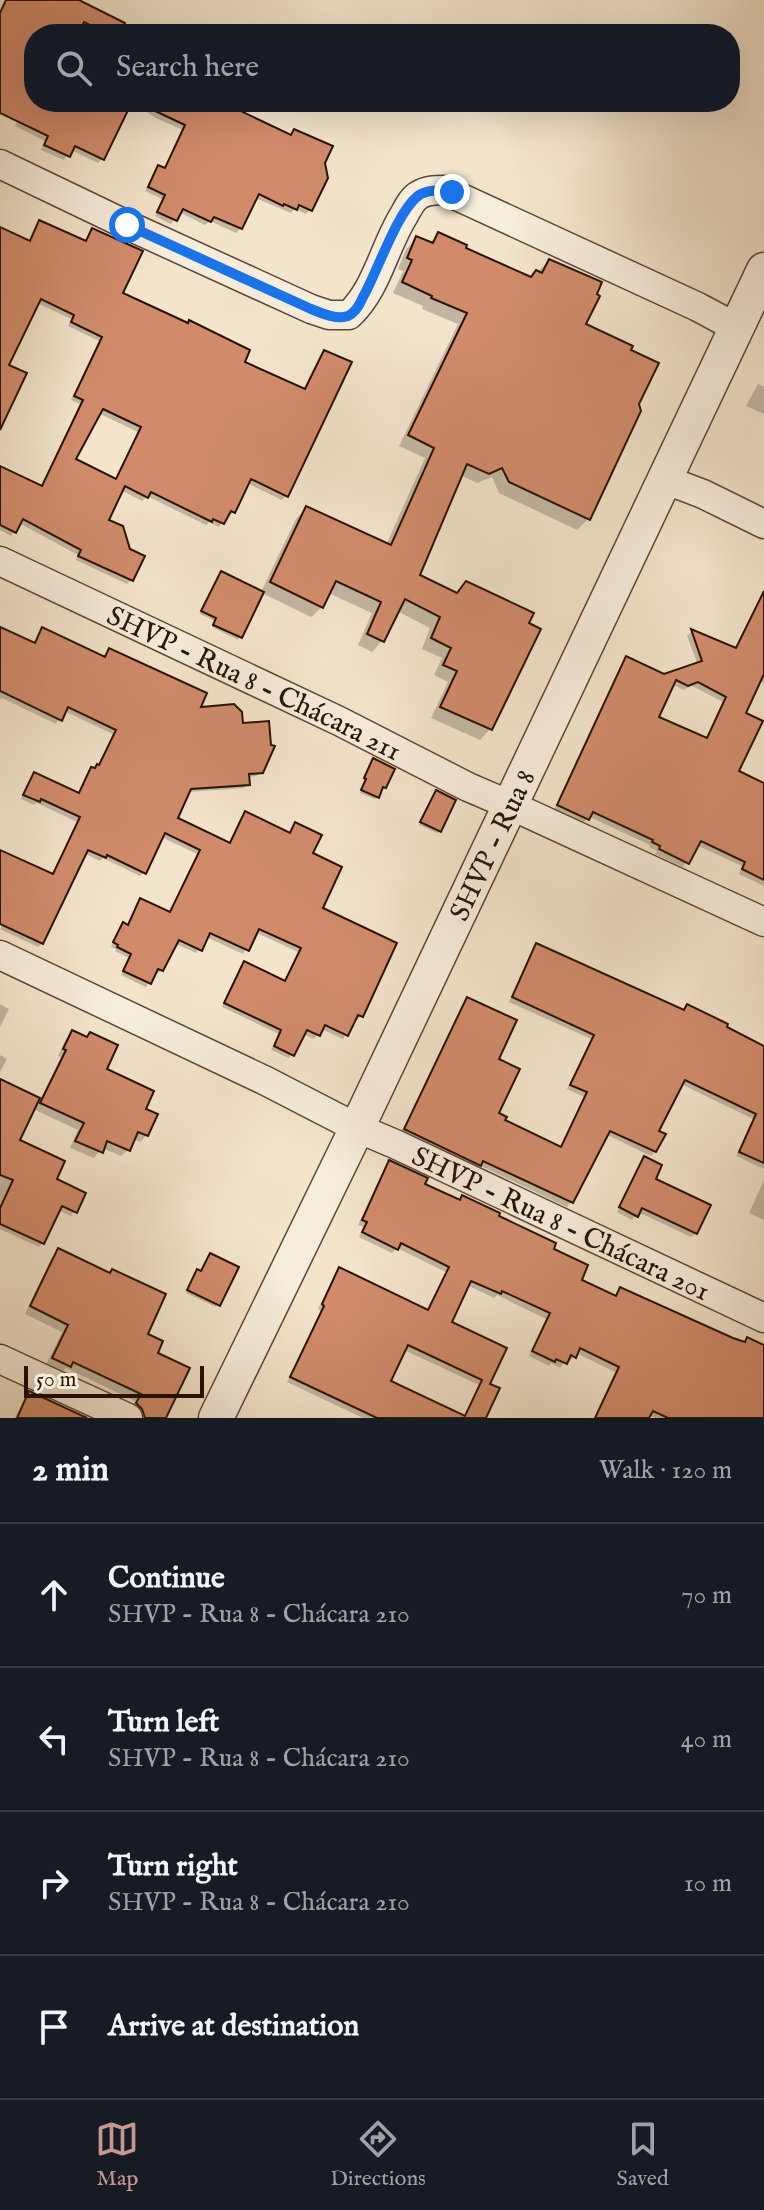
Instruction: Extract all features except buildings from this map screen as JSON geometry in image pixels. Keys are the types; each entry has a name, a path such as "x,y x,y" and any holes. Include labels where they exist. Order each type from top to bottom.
{"street":[{"path":"0,164 127,225 329,315 349,315 357,308 373,281 395,228 412,202 420,194 444,190 737,328"},
{"name":"SHVP - Rua 8","path":"216,1418 764,270"},
{"path":"666,480 764,524"},
{"name":"SHVP - Rua 8 - Chácara 211","path":"0,561 339,721 468,787 764,922"},
{"name":"SHVP - Rua 8 - Chácara 201","path":"0,955 266,1081 357,1128 764,1318"},
{"path":"0,1359 128,1418"}],"route":[{"path":"127,225 311,309 342,316 349,315 357,308 373,281 395,228 412,202 420,194 430,191 452,192"}]}
